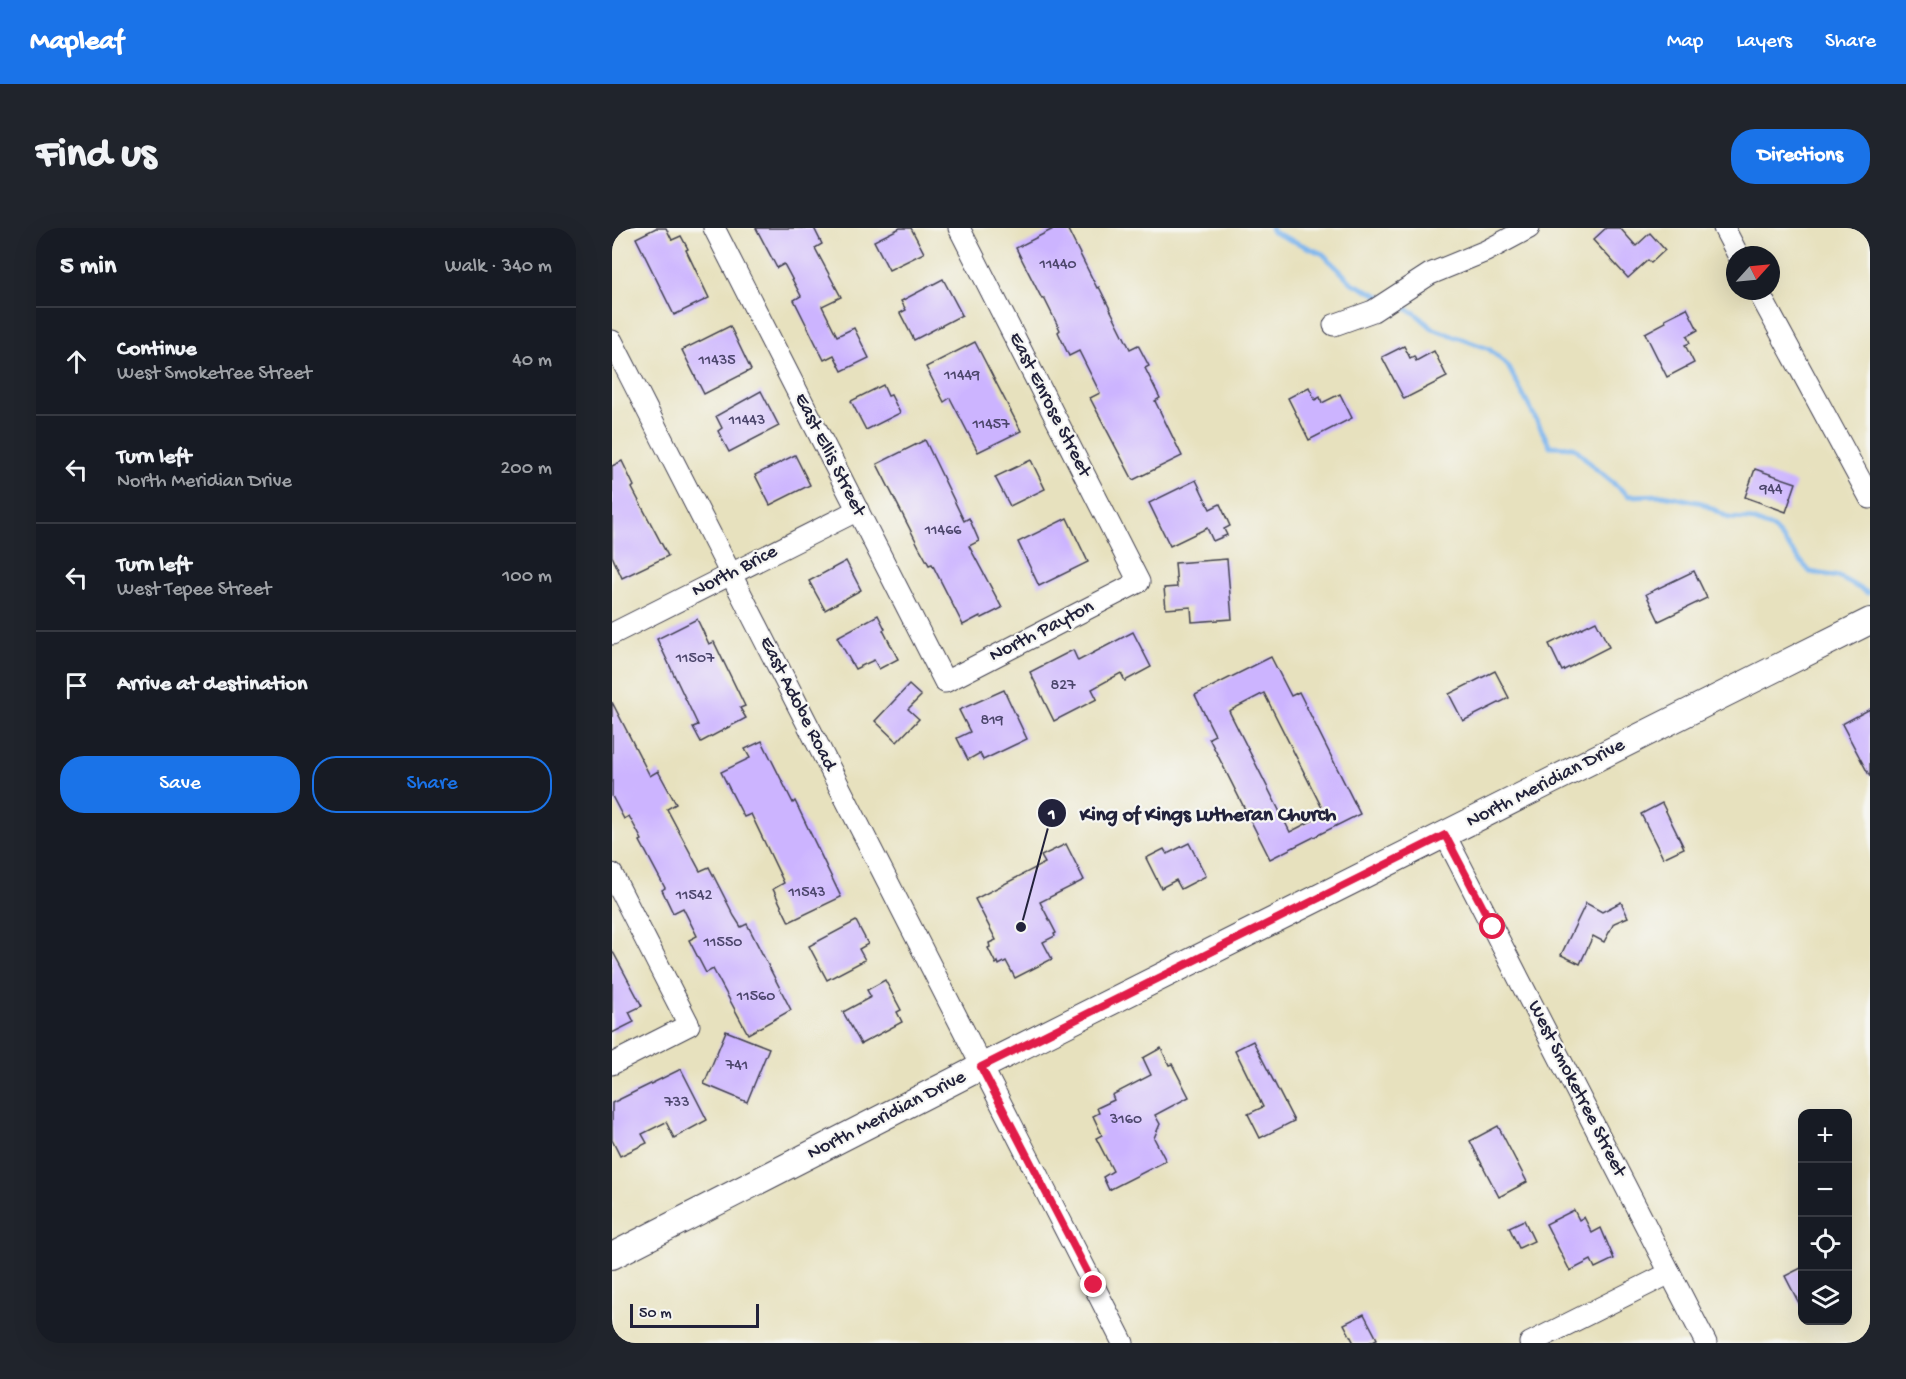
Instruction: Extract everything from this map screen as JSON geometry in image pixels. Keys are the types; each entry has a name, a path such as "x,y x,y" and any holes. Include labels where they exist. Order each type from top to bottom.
{"street":[{"name":"East Ellis Street","path":"714,228 945,682"},
{"name":"East Enrose Street","path":"959,228 1139,582"},
{"path":"1334,326 1372,311 1430,274 1486,251 1529,228"},
{"path":"1724,228 1733,246"},
{"path":"1763,300 1870,498"},
{"name":"East Adobe Road","path":"612,341 1123,1343"},
{"name":"North Brice","path":"612,634 858,510"},
{"name":"North Payton","path":"945,682 1139,582"},
{"name":"North Meridian Drive","path":"612,1256 981,1067 1870,621"},
{"name":"West Smoketree Street","path":"1445,835 1706,1343"},
{"path":"612,874 689,1025 612,1064"},
{"path":"1530,1343 1670,1273"}],"building":[{"path":"656,228 666,228 672,240 681,236 709,298 674,315 636,238"},
{"path":"756,228 814,228 822,244 815,248 841,297 822,306 837,336 854,328 869,358 842,371 834,355 824,360 794,300 801,296 784,264 777,268"},
{"path":"900,228 911,228 924,253 889,270 874,241"},
{"path":"1055,228 1067,228 1130,349 1138,345 1149,366 1145,368 1160,398 1155,401 1182,456 1133,480 1090,398 1100,393 1079,351 1069,356 1058,332 1060,330 1016,248"},
{"path":"1606,228 1620,228 1636,246 1650,233 1665,250 1651,263 1648,260 1628,278 1593,240"},
{"path":"943,279 962,315 914,340 900,313 906,310 901,301"},
{"path":"1687,308 1698,330 1687,336 1690,343 1685,345 1694,363 1667,377 1645,333 1666,322 1665,319"},
{"path":"730,326 751,370 704,394 682,350"},
{"path":"975,342 1021,431 978,452 950,398 944,402 926,367"},
{"path":"1404,346 1410,358 1414,356 1416,361 1434,351 1447,377 1404,399 1382,357"},
{"path":"883,385 900,413 866,430 851,401"},
{"path":"1309,387 1315,400 1320,397 1322,403 1340,394 1352,418 1309,440 1288,398"},
{"path":"761,391 779,426 729,452 718,431 722,428 716,416"},
{"path":"925,440 964,521 969,518 979,541 969,546 1002,608 963,625 932,564 929,565 919,547 877,464"},
{"path":"795,455 810,485 770,505 755,475"},
{"path":"1031,460 1045,489 1010,506 995,477"},
{"path":"622,461 634,486 632,488 668,556 622,578 612,556 612,466"},
{"path":"1755,469 1796,483 1786,512 1745,497"},
{"path":"1196,480 1210,509 1220,504 1230,526 1224,529 1227,535 1213,541 1207,528 1170,546 1149,503"},
{"path":"1067,518 1088,562 1039,586 1018,542"},
{"path":"1227,559 1232,619 1192,622 1191,607 1166,609 1164,588 1177,587 1175,563"},
{"path":"846,561 861,590 825,610 809,581"},
{"path":"1694,571 1707,598 1659,621 1646,594"},
{"path":"878,615 898,659 879,669 874,660 855,669 837,637"},
{"path":"697,619 709,644 714,642 745,706 740,708 746,718 701,742 693,727 698,725 657,639"},
{"path":"1596,621 1609,647 1562,671 1549,644"},
{"path":"1133,632 1151,667 1125,681 1121,673 1092,689 1097,699 1054,721 1030,672 1073,650 1078,661"},
{"path":"1271,657 1291,696 1299,692 1360,814 1270,859 1209,738 1215,735 1195,695","holes":["1264,693 1325,814 1290,832 1229,711"]},
{"path":"1495,671 1509,698 1463,721 1449,694"},
{"path":"909,685 921,696 908,709 919,719 897,742 875,721"},
{"path":"1004,690 1027,739 983,760 980,753 968,760 957,738 970,732 959,710"},
{"path":"612,702 650,776 658,771 676,804 667,809 700,871 709,867 741,927 747,924 791,1010 748,1034 713,969 706,973 689,940 697,936 683,908 673,913 662,890 665,888 640,841 642,840 629,816 624,819 612,796"},
{"path":"1870,709 1870,777 1842,724"},
{"path":"762,741 793,803 795,801 841,897 789,922 773,889 784,883 751,814 744,817 721,772 750,758 745,749"},
{"path":"1662,803 1684,848 1663,858 1641,814"},
{"path":"1189,843 1206,876 1181,889 1176,880 1161,888 1146,858 1164,849 1167,854"},
{"path":"1066,844 1084,880 1040,902 1056,933 1055,936 1043,942 1052,959 1015,978 1006,961 999,965 998,962 996,964 988,948 989,943 996,940 975,899 1045,863 1041,856"},
{"path":"1621,902 1628,917 1614,923 1604,942 1593,936 1580,964 1561,955 1586,903 1602,912"},
{"path":"856,921 868,944 859,949 865,960 827,980 809,946"},
{"path":"612,950 642,1006 629,1012 634,1022 612,1033"},
{"path":"885,980 901,1010 897,1012 902,1022 861,1044 843,1012 871,997 867,990"},
{"path":"726,1031 769,1048 747,1102 704,1084"},
{"path":"1253,1041 1294,1121 1260,1138 1248,1114 1263,1107 1235,1050"},
{"path":"1161,1048 1189,1097 1155,1115 1160,1124 1154,1138 1166,1161 1109,1190 1103,1177 1113,1171 1096,1138 1102,1135 1093,1116 1099,1113 1097,1108 1114,1100 1112,1095 1151,1075 1143,1058"},
{"path":"681,1069 707,1120 674,1138 666,1122 642,1134 647,1143 620,1156 612,1140 612,1103"},
{"path":"1498,1126 1527,1182 1499,1197 1470,1141"},
{"path":"1574,1210 1579,1220 1584,1217 1592,1233 1601,1228 1614,1259 1595,1268 1591,1260 1570,1271 1546,1224"},
{"path":"1524,1220 1534,1241 1519,1248 1509,1227"},
{"path":"1798,1270 1798,1301 1785,1276"},
{"path":"1364,1314 1377,1339 1369,1343 1354,1343 1344,1324"}],"waterway":[{"path":"1271,228 1273,232 1323,254 1352,283 1384,298"},
{"path":"1395,303 1415,313 1432,328 1489,349 1508,366 1550,446 1574,447 1629,496 1663,495 1702,503 1729,518 1749,519 1773,528 1810,572 1839,577 1868,593"}],"place":[{"name":"King of Kings Lutheran Church","path":"1021,927"}],"route":[{"path":"1094,1285 981,1067 1445,835 1493,927"}]}
